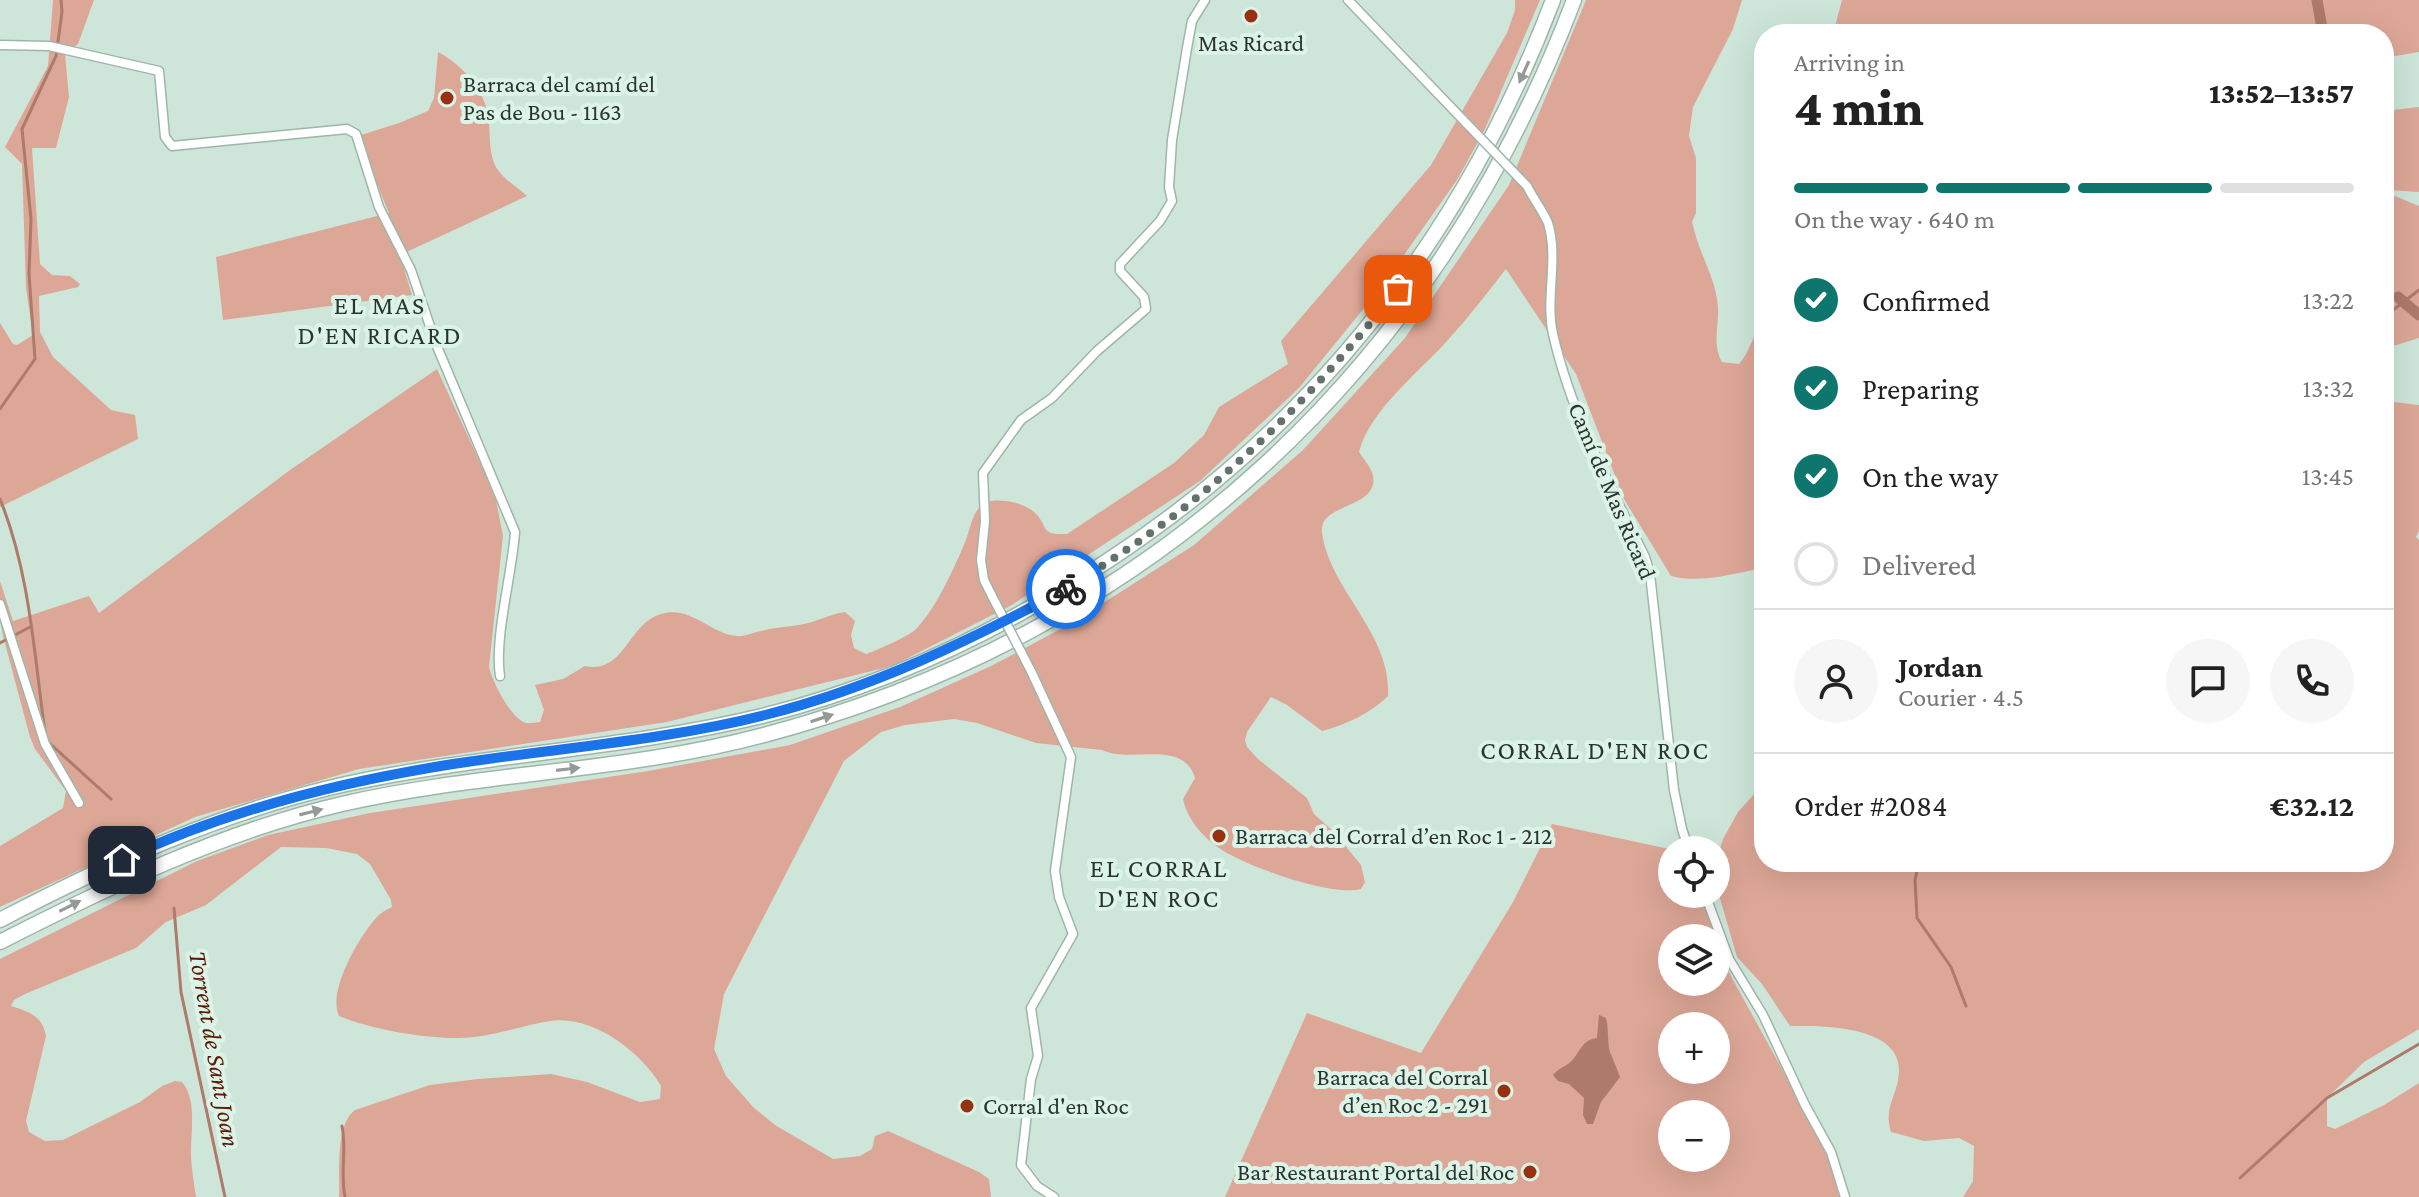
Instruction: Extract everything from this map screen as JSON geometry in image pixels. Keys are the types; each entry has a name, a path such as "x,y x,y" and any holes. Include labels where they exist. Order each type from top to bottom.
{"highway":[{"path":"0,920 141,850 240,812 295,796 454,764 690,731 819,700 926,660 979,636 1072,586 1153,533 1250,453 1297,407 1369,325 1398,289 1447,216 1503,118 1553,0"},
{"path":"0,942 157,865 241,833 345,804 455,784 624,762 761,736 858,706 971,662 1072,608 1164,547 1260,469 1347,383 1406,312 1458,235 1519,130 1574,0"}],"street":[{"path":"1054,1197 1037,1186 1021,1165 1031,1079 1038,1056 1031,1008 1073,934 1059,897 1055,871 1071,757 984,580 981,560 985,521 983,473 1021,420 1052,398 1097,351 1146,309 1144,297 1120,271 1120,264 1160,221 1172,201 1169,187 1172,140 1184,63 1192,21 1205,0"},
{"name":"Camí de Mas Ricard","path":"1348,0 1527,186 1548,224 1551,251 1550,317 1574,402 1594,455 1645,557 1650,574 1674,790 1684,836"},
{"path":"0,45 49,46 159,71 165,137 172,146 347,129 356,134 379,207 411,270 436,344 515,532 497,660 500,676"},
{"path":"0,604 41,734 79,803"},
{"path":"1710,908 1729,959 1763,1015 1831,1152 1845,1197"}],"shaded area":[{"path":"53,0 94,0 78,44 65,54 69,97 56,148 32,148 40,264 52,275 70,276 80,284 39,296 40,332 53,357 111,410 135,415 138,439 0,507 0,323 13,344 17,345 33,335 26,288 22,164 5,147 48,66"},
{"path":"1515,0 1540,0 1485,129 1457,180 1382,286 1299,388 1200,481 1012,605 884,668 667,722 359,769 195,817 0,907 0,846 63,808 66,791 35,749 30,737 3,636 0,581 13,621 89,596 99,613 290,470 437,369 495,495 503,536 489,667 503,699 520,720 540,722 544,710 535,685 563,679 585,666 598,667 609,663 641,627 661,614 682,613 727,634 740,636 804,624 845,612 855,621 851,635 854,648 866,654 916,629 938,599 975,515 985,502 1019,504 1036,514 1048,532 1067,534 1174,463 1204,435 1219,407 1288,364 1281,341 1431,165 1507,33"},
{"path":"1586,0 1742,0 1733,29 1693,107 1689,136 1696,158 1696,213 1692,222 1717,296 1717,342 1722,362 1739,364 1754,339 1754,570 1706,578 1671,576 1624,499 1576,374 1506,269 1455,332 1373,421 1359,452 1372,472 1373,484 1369,493 1323,522 1327,553 1380,652 1387,673 1388,696 1357,718 1322,731 1271,697 1247,732 1245,740 1258,759 1307,798 1314,814 1333,831 1361,865 1365,882 1361,889 1331,888 1289,878 1219,848 1196,827 1185,806 1183,799 1195,778 1189,766 1168,755 1114,754 1036,743 977,723 954,719 905,725 881,732 844,761 724,994 714,1049 726,1076 753,1107 775,1125 833,1159 860,1156 872,1149 875,1136 888,1131 979,1172 989,1179 991,1197 339,1197 341,1138 344,1126 355,1110 430,1085 478,1079 551,1074 587,1082 640,1102 660,1099 661,1086 628,1048 583,1024 550,1021 482,1036 445,1038 382,1029 339,1016 337,993 347,965 369,927 379,915 392,907 391,900 370,864 357,854 326,848 281,847 206,905 166,922 136,948 25,994 14,1000 11,1006 38,1019 46,1036 26,1121 29,1132 45,1141 63,1140 140,1102 162,1086 182,1082 192,1108 191,1158 196,1197 0,1197 0,959 197,861 268,835 370,813 648,771 790,745 900,707 991,666 1072,623 1194,545 1303,450 1405,338 1509,185"},
{"path":"1842,0 2419,0 2419,52 2394,56 2394,24 1836,24"},
{"path":"438,52 457,64 472,80 487,110 495,165 527,196 400,255 412,295 223,320 216,257 389,213 361,135 428,111 434,98"},
{"path":"2419,107 2419,192 2394,190 2394,110"},
{"path":"2394,196 2419,206 2419,338 2394,346"},
{"path":"2394,402 2419,405 2419,531 2416,537 2419,540 2419,1029 2364,1062 2327,1098 2327,1126 2335,1129 2384,1105 2419,1083 2419,1197 1963,1197 1973,1181 1974,1146 1959,1138 1924,1141 1891,1132 1889,1115 1899,1072 1896,1057 1887,1045 1857,1031 1790,1026 1762,984 1737,957 1730,924 1723,908 1730,908 1730,836 1725,836 1738,812 1754,794 1754,872 2394,872"},
{"path":"1552,824 1658,847 1658,908 1709,908 1714,924 1658,924 1658,996 1730,996 1730,974 1835,1165 1843,1197 1225,1197 1307,1013 1421,1053 1513,902"},
{"path":"1599,1015 1606,1018 1610,1052 1620,1077 1601,1102 1593,1124 1587,1124 1583,1115 1584,1098 1553,1075 1568,1064 1587,1042 1597,1038"}],"waterway":[{"name":"Torrent de Sant Joan","path":"0,409 35,359 29,274 31,219 22,129 56,56 61,0"},
{"path":"2317,0 2321,24"},
{"path":"2394,309 2419,290"},
{"path":"2398,297 2419,315"},
{"name":"Torrent de Sant Joan","path":"0,499 25,585 45,732"},
{"path":"0,643 30,627"},
{"name":"Torrent de Sant Joan","path":"46,740 111,799"},
{"path":"1917,872 1917,918 1951,967 1966,1006"},
{"name":"Torrent de Sant Joan","path":"174,908 181,992 225,1197"},
{"path":"2240,1178 2327,1098 2419,1044"},
{"path":"342,1126 345,1197"}],"way so far":[{"path":"1066,589 1153,533 1250,453 1339,361 1398,289"}],"place":[{"name":"Mas Ricard","path":"1251,16"},
{"name":"Barraca del camí del Pas de Bou - 1163","path":"447,98"},
{"name":"Barraca del Corral d’en Roc 1 - 212","path":"1219,836"},
{"name":"Barraca del Corral d’en Roc 2 - 291","path":"1504,1091"},
{"name":"Corral d'en Roc","path":"967,1106"},
{"name":"Bar Restaurant Portal del Roc","path":"1530,1172"}],"district":[{"name":"EL MAS D'EN RICARD","path":"380,320"},
{"name":"CORRAL D'EN ROC","path":"1595,750"},
{"name":"EL CORRAL D'EN ROC","path":"1159,883"}],"route":[{"path":"122,860 240,812 349,783 454,764 690,731 819,700 926,660 979,636 1066,589"}]}
